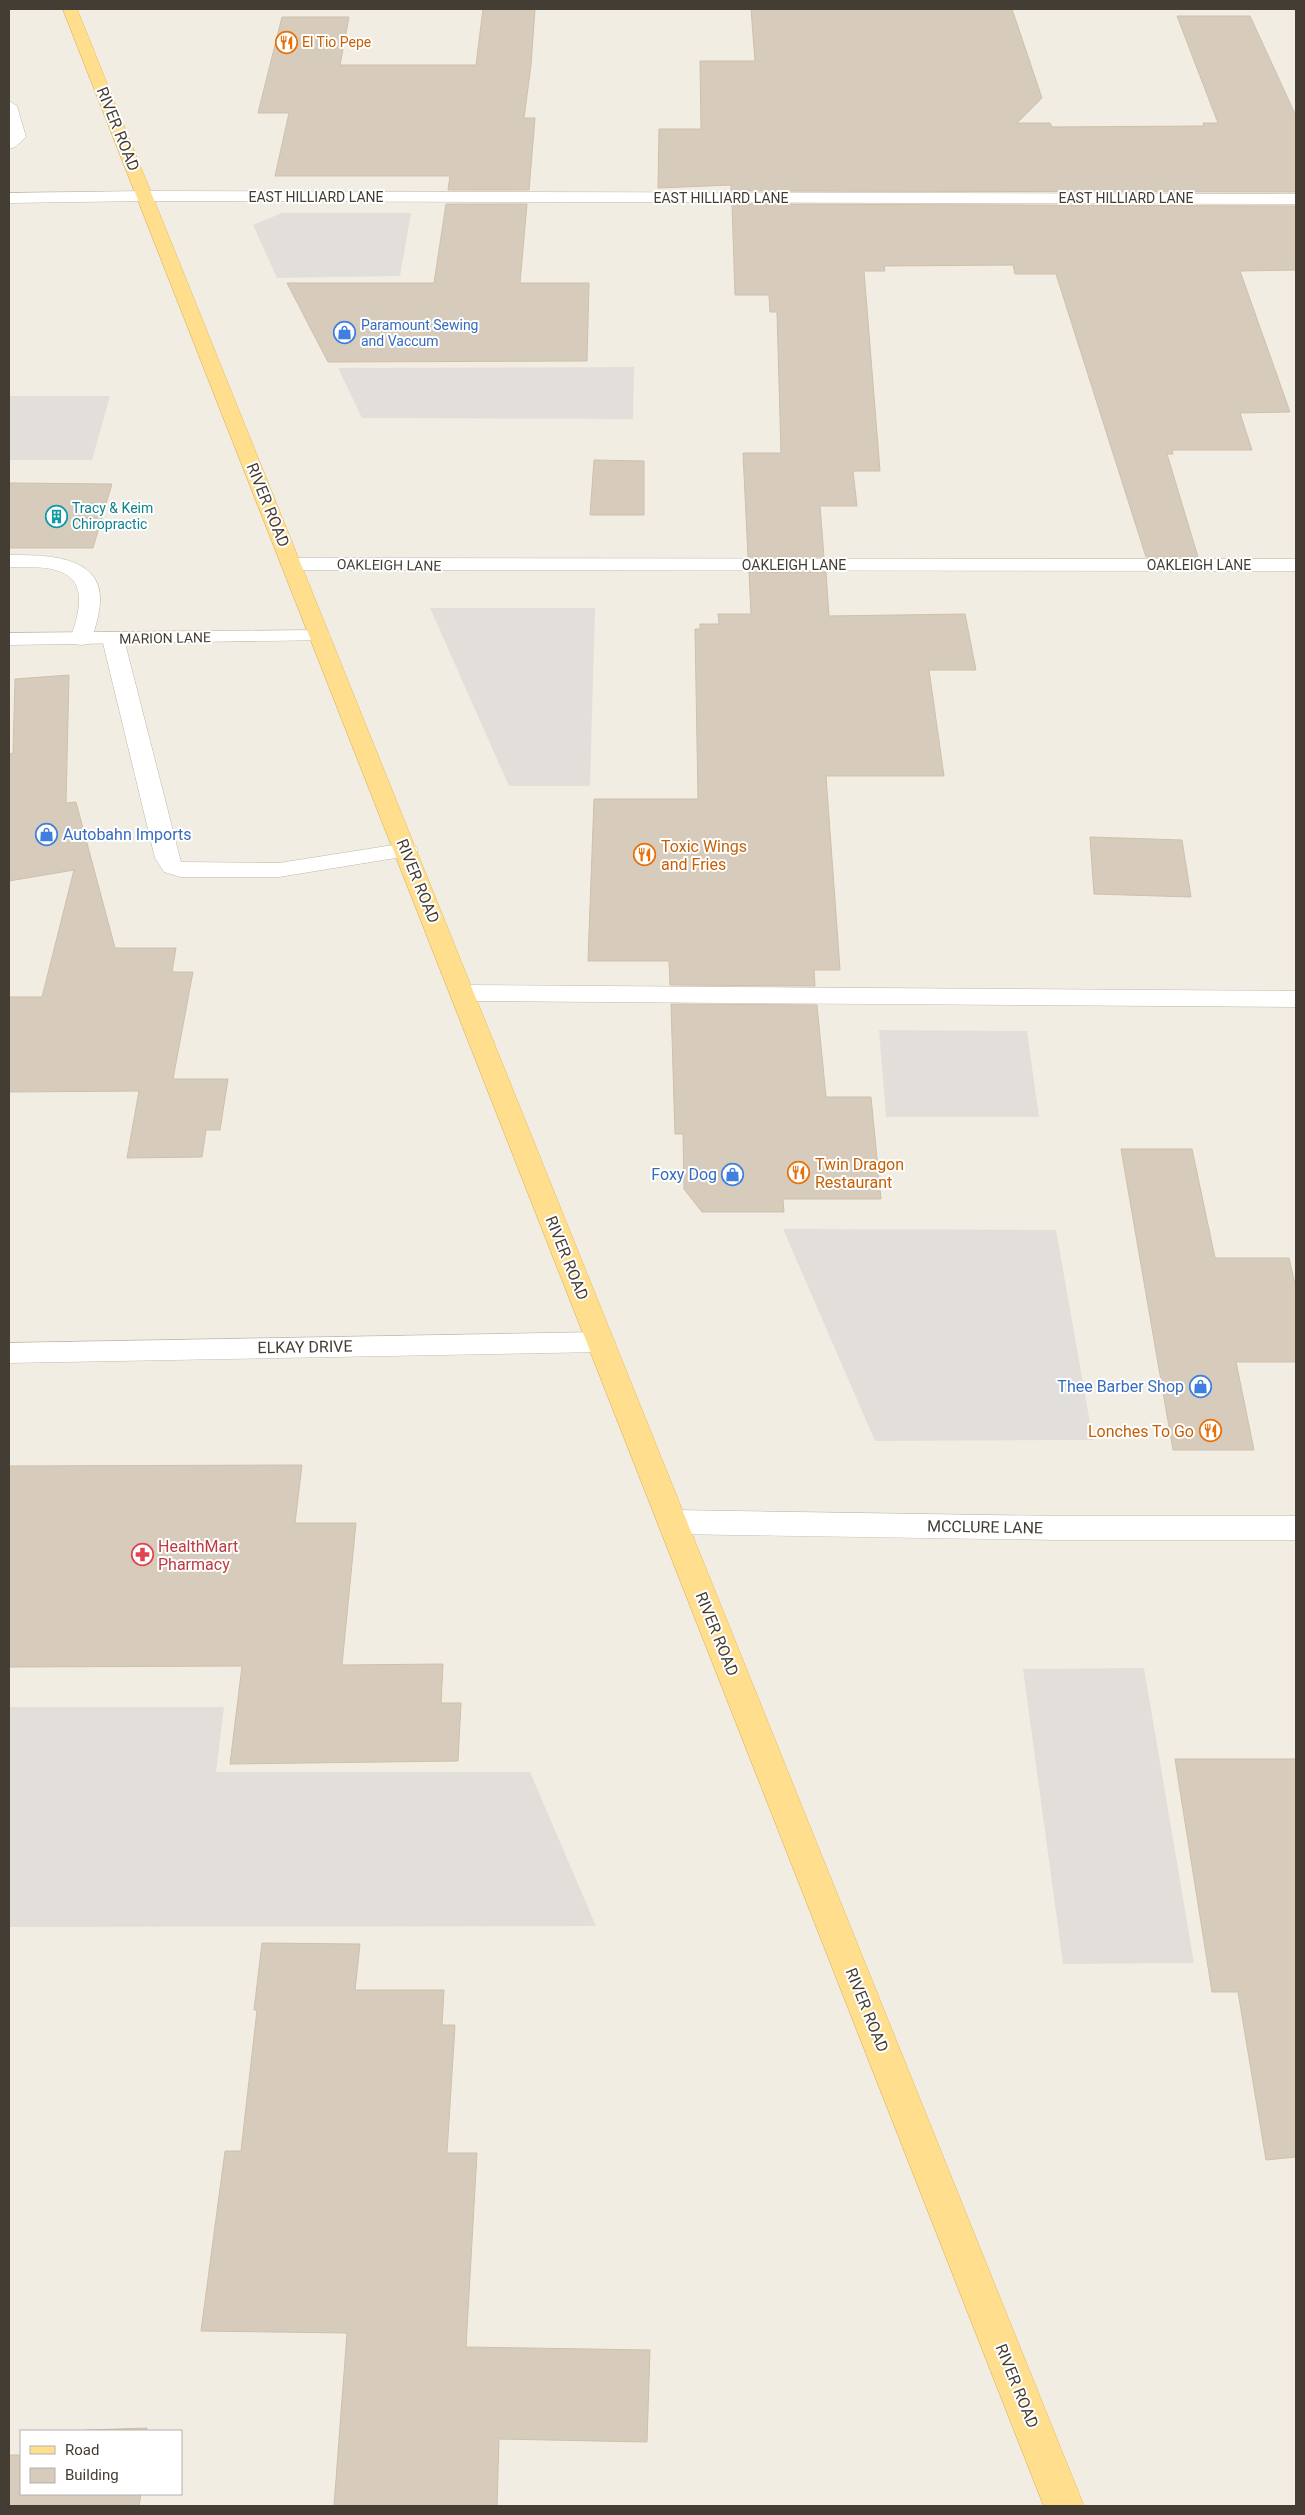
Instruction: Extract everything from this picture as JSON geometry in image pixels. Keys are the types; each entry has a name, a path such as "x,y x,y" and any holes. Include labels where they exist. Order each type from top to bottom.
{"main road":[{"name":"RIVER ROAD","path":"70,9 1064,2506"}],"street":[{"path":"9,106 18,134 18,137 9,144"},
{"name":"EAST HILLIARD LANE","path":"9,198 145,196 1296,199"},
{"path":"9,561 54,562 64,565 81,575 88,588 90,601 81,638"},
{"name":"OAKLEIGH LANE","path":"291,564 461,566 1296,564"},
{"name":"MARION LANE","path":"9,639 320,636"},
{"path":"113,638 167,858 172,867 181,870 279,870 406,850"},
{"path":"462,993 1296,999"},
{"name":"ELKAY DRIVE","path":"9,1353 601,1342"},
{"name":"MCCLURE LANE","path":"673,1522 1056,1528 1296,1528"}],"shaded area":[{"path":"282,213 411,213 400,276 277,278 253,225"},
{"path":"634,367 633,419 362,418 338,368"},
{"path":"9,396 110,396 92,460 9,460"},
{"path":"430,608 595,608 590,786 509,786"},
{"path":"879,1030 1027,1031 1039,1117 886,1117"},
{"path":"783,1229 1056,1230 1093,1440 875,1441"},
{"path":"1144,1668 1194,1963 1063,1964 1023,1669"},
{"path":"9,1707 224,1707 216,1772 530,1772 596,1926 9,1927"}],"building":[{"path":"483,9 535,9 531,65 524,118 535,118 529,190 448,190 450,176 275,176 289,113 258,113 282,17 349,17 340,65 476,65"},
{"path":"751,9 1012,9 1042,98 1017,123 1050,123 1052,127 1204,126 1203,123 1218,123 1177,16 1250,16 1296,116 1296,192 731,191 731,185 658,188 659,129 701,129 700,61 755,61"},
{"path":"446,204 527,204 520,283 589,283 587,361 328,362 287,283 434,283"},
{"path":"732,204 1296,206 1296,270 1240,271 1290,412 1240,413 1252,450 1172,450 1173,454 1167,454 1198,557 1146,557 1056,274 1015,274 1013,265 884,266 885,271 864,271 880,471 853,471 857,506 820,506 824,557 748,557 743,453 781,453 777,312 770,312 769,295 735,295"},
{"path":"594,460 644,461 644,515 590,515"},
{"name":"Tracy & Keim Chiropractic","path":"9,483 112,484 93,548 9,548"},
{"path":"749,572 826,572 829,616 965,614 976,670 929,670 944,776 826,776 840,970 814,970 815,986 670,985 669,961 588,961 594,799 698,799 695,629 700,629 700,624 719,624 718,614 751,614"},
{"path":"69,675 66,803 76,802 115,948 176,948 172,972 193,972 173,1079 228,1079 220,1130 206,1130 202,1157 127,1158 139,1091 9,1092 9,997 42,997 74,870 9,881 9,754 13,753 15,679"},
{"path":"1090,837 1182,840 1191,897 1094,894"},
{"path":"671,1004 817,1005 826,1097 871,1097 881,1199 783,1199 784,1212 702,1212 684,1189 683,1134 675,1134"},
{"path":"1121,1149 1192,1149 1215,1258 1289,1258 1296,1288 1296,1362 1236,1362 1254,1450 1173,1450"},
{"path":"302,1465 295,1523 356,1523 342,1665 443,1664 441,1703 461,1703 458,1761 230,1764 242,1666 9,1667 9,1466"},
{"path":"1175,1759 1296,1759 1296,2157 1266,2160 1238,1992 1212,1992"},
{"path":"262,1943 360,1944 355,1990 444,1990 442,2025 455,2025 447,2153 477,2153 466,2347 650,2350 647,2442 499,2439 497,2506 334,2506 347,2333 201,2331 225,2151 241,2151 257,2010 254,2010"},
{"path":"147,2428 146,2430 86,2430"},
{"path":"9,2455 20,2455 20,2495 141,2495 139,2506 9,2506"}],"place":[{"name":"El Tio Pepe","path":"286,42"},
{"name":"Paramount Sewing and Vaccum","path":"345,333"},
{"name":"Tracy & Keim Chiropractic","path":"56,516"},
{"name":"Autobahn Imports","path":"47,834"},
{"name":"Toxic Wings and Fries","path":"645,855"},
{"name":"Twin Dragon Restaurant","path":"799,1173"},
{"name":"Foxy Dog","path":"733,1174"},
{"name":"Thee Barber Shop","path":"1200,1386"},
{"name":"Lonches To Go","path":"1210,1431"},
{"name":"HealthMart Pharmacy","path":"142,1555"}]}
